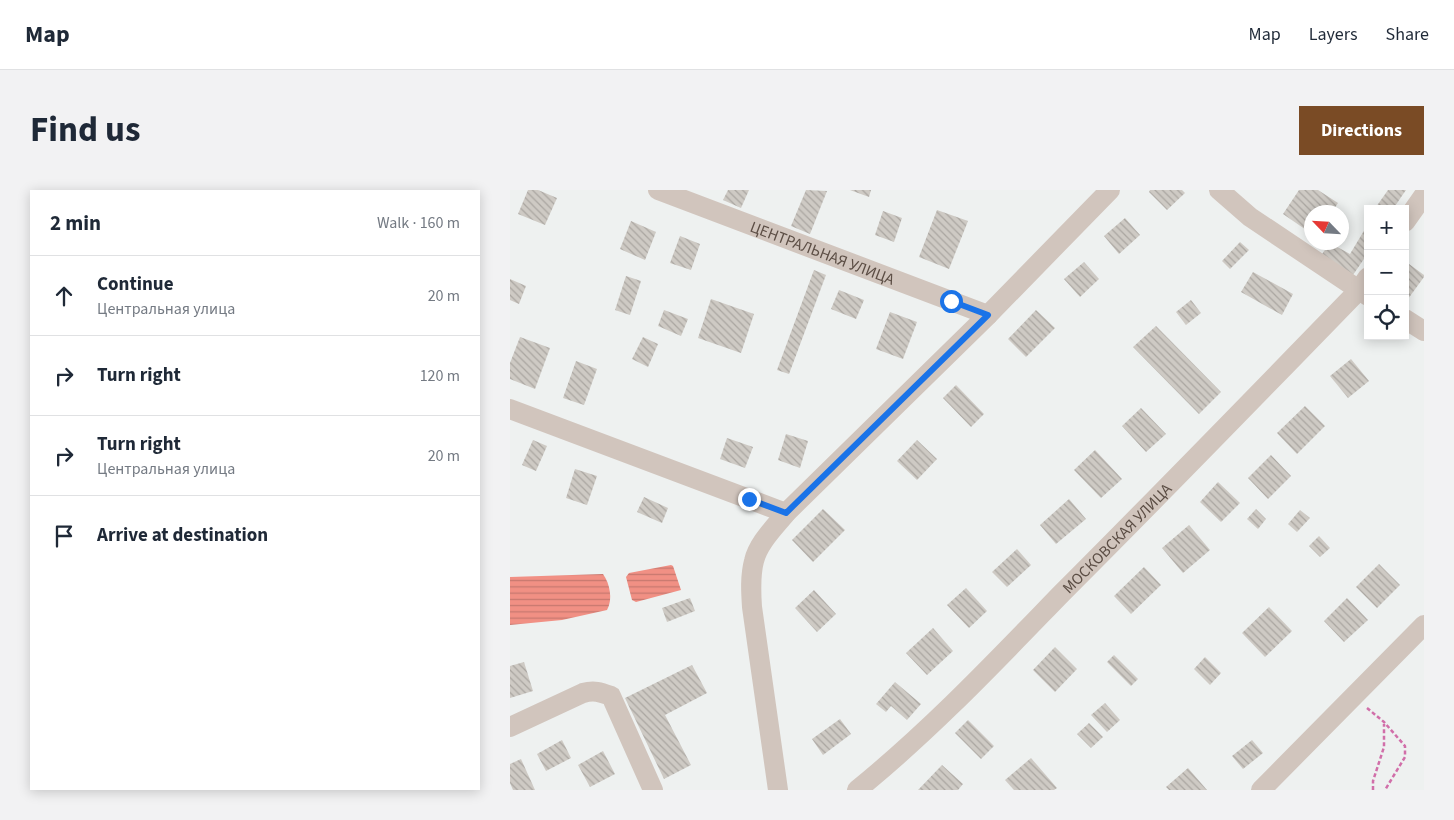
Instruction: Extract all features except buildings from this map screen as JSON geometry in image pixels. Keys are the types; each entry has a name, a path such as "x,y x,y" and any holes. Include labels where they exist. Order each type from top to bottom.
{"street":[{"name":"ЦЕНТРАЛЬНАЯ УЛИЦА","path":"658,190 988,315"},
{"path":"778,790 752,607 751,584 754,560 762,543 786,513 988,315 1110,190"},
{"path":"1219,190 1250,217 1364,286"},
{"path":"1409,216 1424,195"},
{"name":"МОСКОВСКАЯ УЛИЦА","path":"857,790 897,758 951,706 1364,288"},
{"path":"1409,322 1424,331"},
{"path":"510,409 786,513"},
{"path":"1261,790 1354,698 1424,625"},
{"path":"510,727 583,693 593,690 611,696 653,790"}],"path":[{"path":"1354,698 1384,722 1405,746 1405,757 1385,790"},
{"path":"1373,790 1373,781 1384,747 1384,722"}],"shaded area":[{"path":"671,565 681,590 636,602 632,600 626,577 629,573"},
{"path":"603,574 610,592 607,610 562,620 510,625 510,577"}],"route":[{"path":"749,499 786,513 988,315 951,301"}]}
